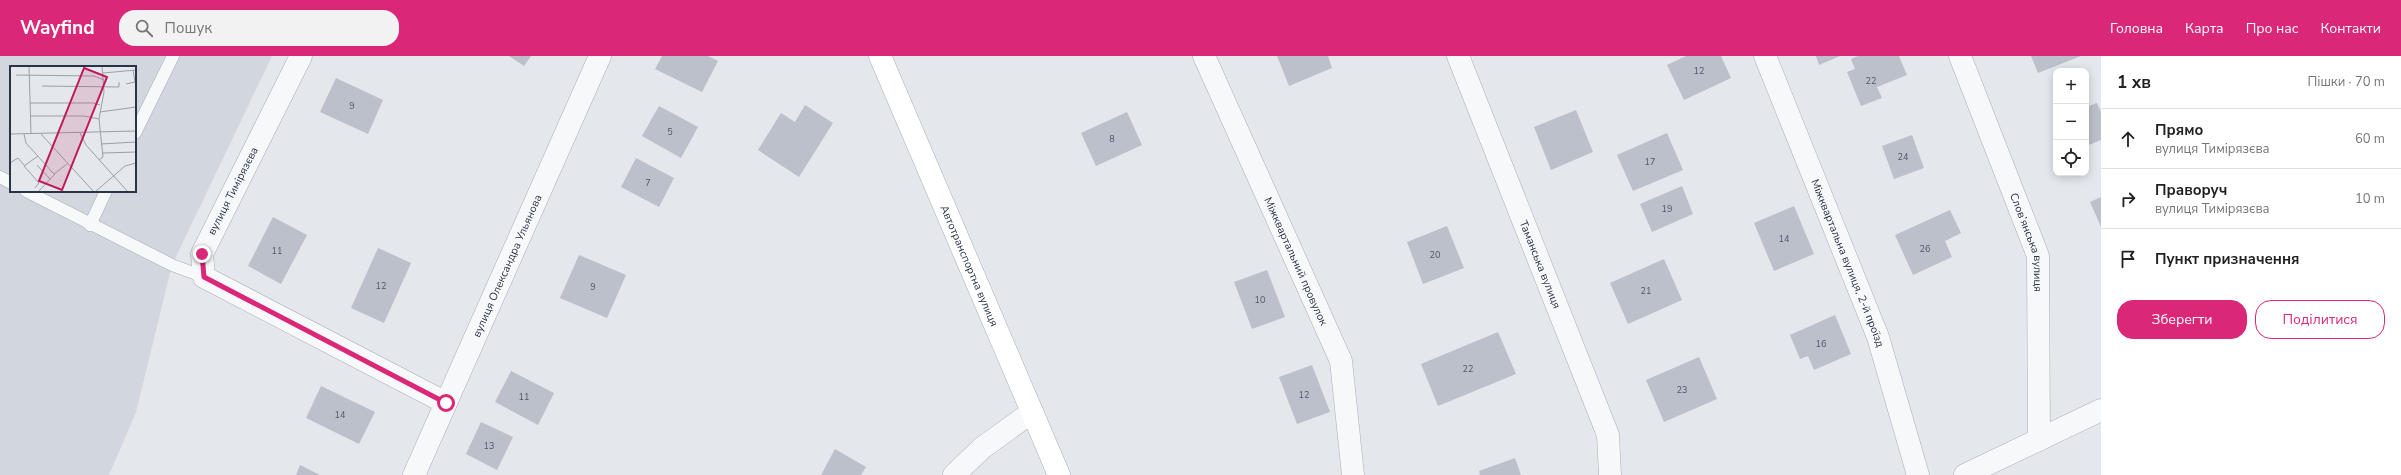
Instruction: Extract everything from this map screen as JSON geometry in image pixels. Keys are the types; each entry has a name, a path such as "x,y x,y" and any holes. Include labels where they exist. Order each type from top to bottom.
{"main road":[{"name":"Автотранспортна вулиця","path":"880,56 1059,475"}],"street":[{"name":"вулиця Тимірязєва","path":"204,277 202,254 301,56"},
{"name":"вулиця Олександра Ульянова","path":"414,475 600,56"},
{"name":"Міжквартальний провулок","path":"1204,56 1341,361 1353,475"},
{"name":"Таманська вулиця","path":"1458,56 1608,434 1610,475"},
{"name":"Міжквартальна вулиця, 2-й проїзд","path":"1765,56 1878,337 1918,475"},
{"name":"Слов’янська вулиця","path":"1960,56 2038,256 2039,440"},
{"path":"204,277 446,403"},
{"path":"1965,475 2101,410"},
{"path":"954,475 982,448 1032,412"}],"lane":[{"path":"136,131 173,56"},
{"path":"0,178 10,183"},
{"path":"28,192 90,225 172,265 204,277"},
{"path":"90,225 106,192"}],"shaded area":[{"path":"0,56 272,56 172,265 136,412 109,475 0,475"}],"building":[{"path":"509,56 531,56 524,66"},
{"path":"662,56 708,56 718,61 702,92 655,69"},
{"path":"1277,56 1328,56 1332,68 1289,86"},
{"path":"1686,56 1721,56 1731,78 1684,100 1667,65"},
{"path":"1816,56 1840,56 1819,65"},
{"path":"1858,56 1899,56 1907,75 1877,87 1882,98 1861,106 1847,72 1855,69 1851,59"},
{"path":"2031,56 2081,56 2038,73"},
{"path":"336,78 383,100 368,134 320,112"},
{"path":"2097,103 2101,112 2101,140 2089,145 2089,140 2089,106"},
{"path":"805,105 833,123 799,177 758,150 781,113 795,122"},
{"path":"659,106 698,127 681,158 642,136"},
{"path":"1576,110 1593,152 1551,170 1534,127"},
{"path":"1127,112 1142,145 1096,166 1081,133"},
{"path":"1667,133 1683,170 1633,191 1617,155"},
{"path":"1912,135 1924,168 1894,179 1882,146"},
{"path":"636,158 674,178 659,207 621,187"},
{"path":"1682,186 1693,214 1652,232 1640,204"},
{"path":"2101,197 2101,227 2090,202"},
{"path":"1794,206 1814,254 1774,271 1754,223"},
{"path":"1950,210 1961,233 1945,241 1952,257 1913,275 1895,235"},
{"path":"273,217 307,235 281,284 248,266"},
{"path":"1447,226 1464,268 1423,284 1407,242"},
{"path":"378,248 411,263 384,323 351,308"},
{"path":"579,255 626,275 607,318 560,298"},
{"path":"1664,259 1682,300 1628,324 1610,283"},
{"path":"1267,270 1285,317 1252,329 1234,282"},
{"path":"1835,315 1851,354 1814,370 1808,356 1800,359 1790,335"},
{"path":"1498,332 1516,374 1438,406 1421,364"},
{"path":"1699,357 1717,399 1664,422 1646,380"},
{"path":"1312,365 1330,412 1297,424 1279,377"},
{"path":"511,371 554,393 538,425 495,402"},
{"path":"321,386 375,412 359,444 306,418"},
{"path":"481,422 513,437 497,470 466,454"},
{"path":"835,449 866,467 861,475 821,475"},
{"path":"1515,458 1521,475 1480,475 1479,471"},
{"path":"300,465 320,475 296,475"}],"route":[{"path":"202,254 204,277 446,403"}]}
